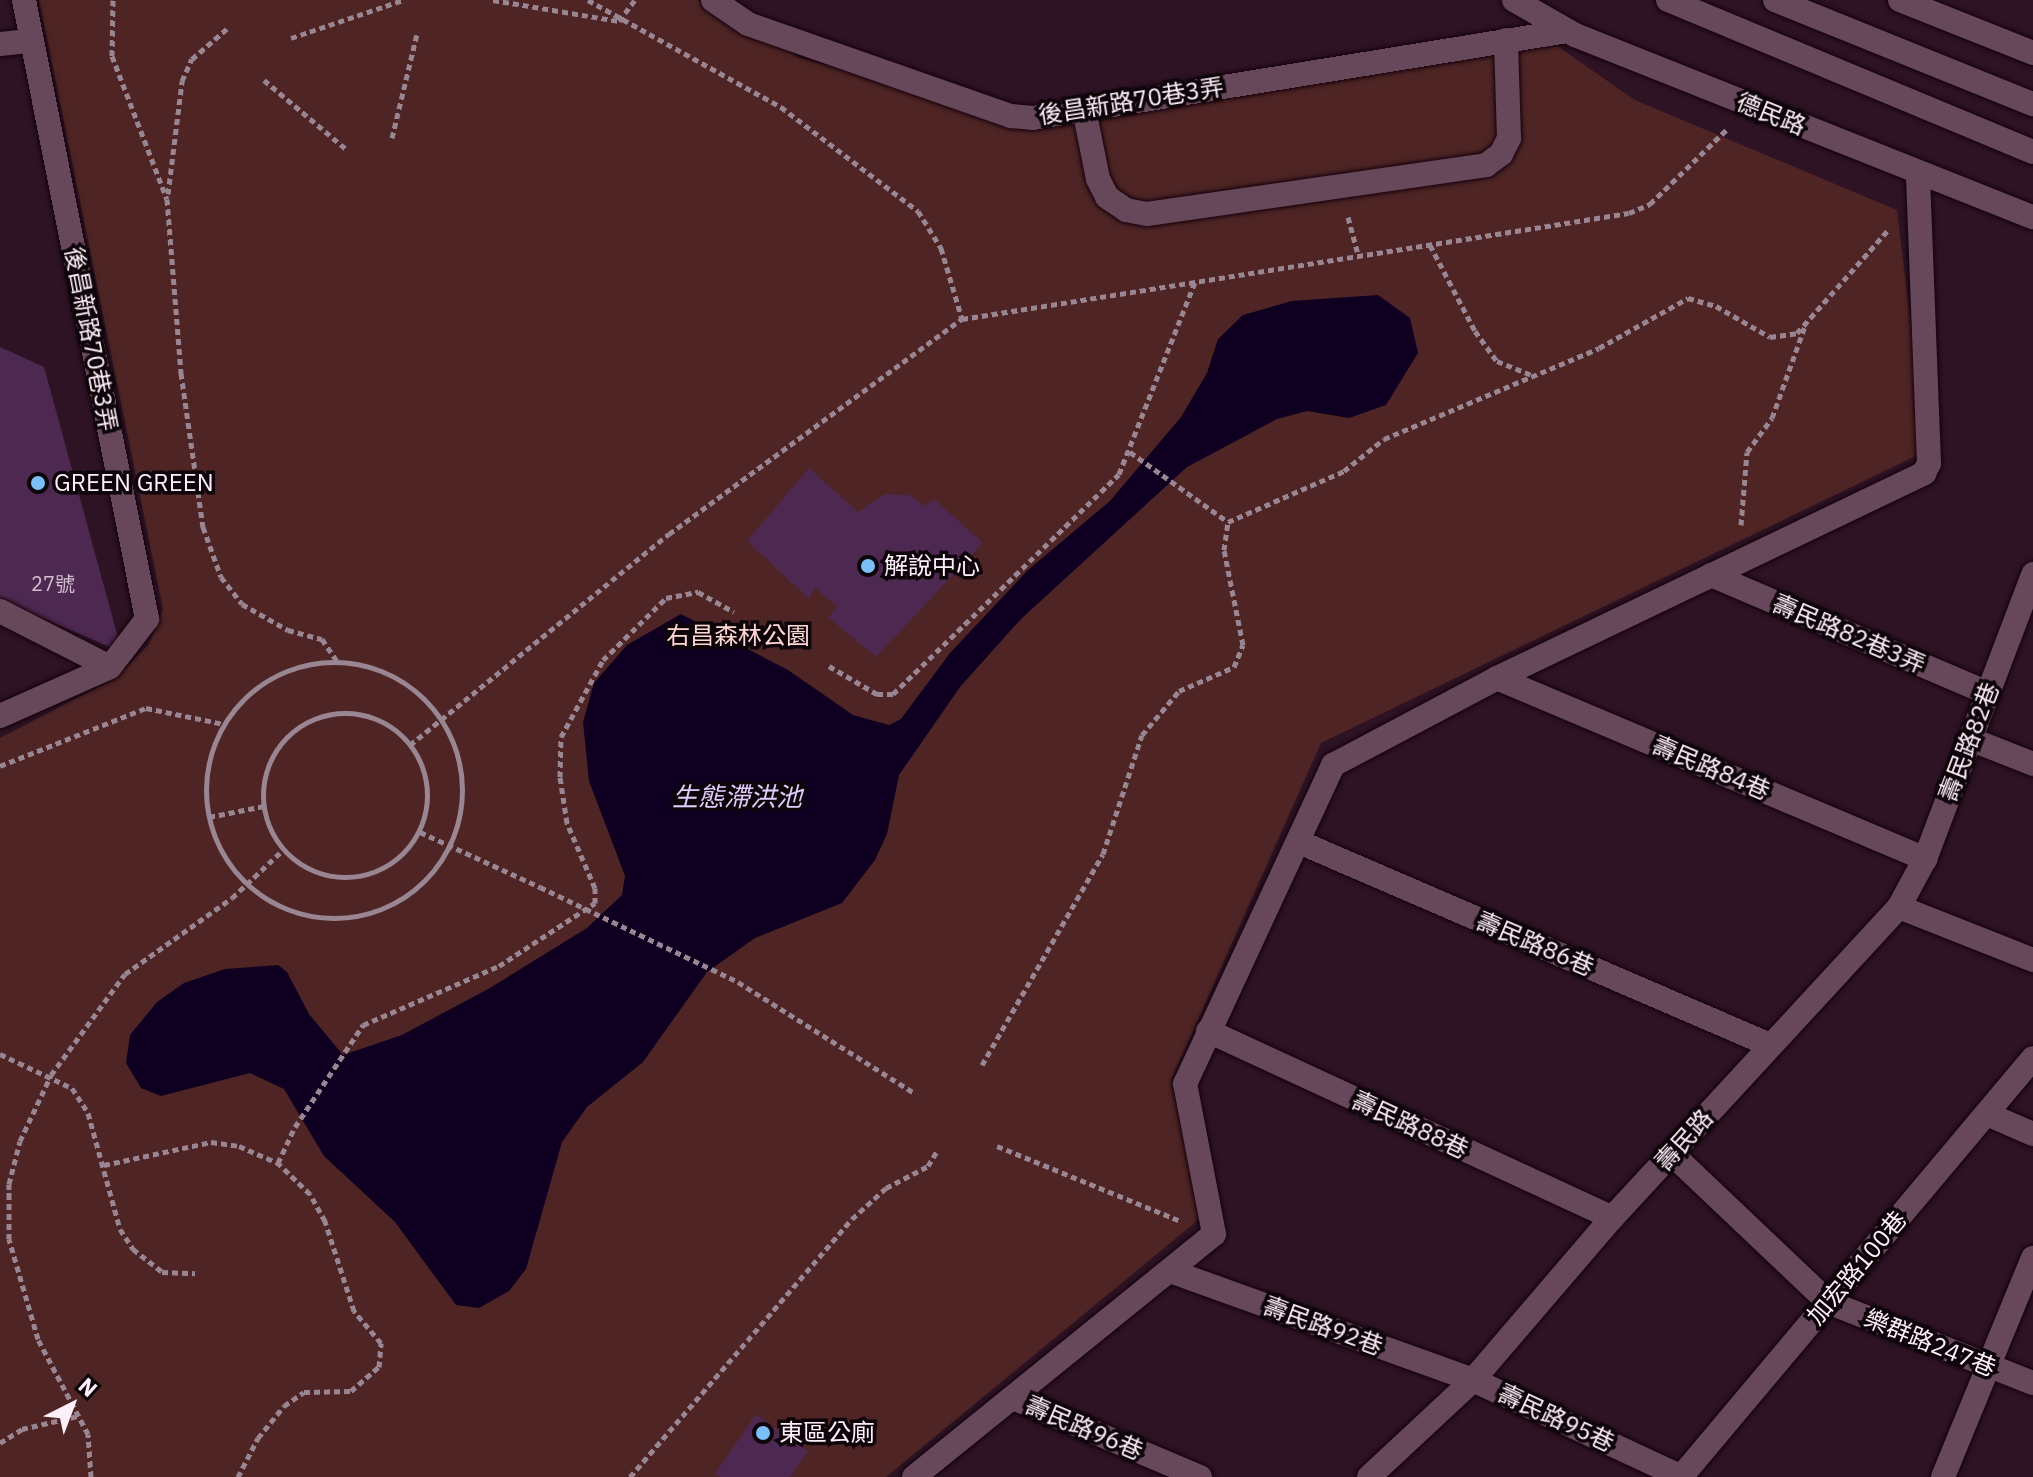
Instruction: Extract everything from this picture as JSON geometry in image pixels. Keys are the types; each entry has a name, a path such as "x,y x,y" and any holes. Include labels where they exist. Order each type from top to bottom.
{"street":[{"name":"後昌新路70巷3弄","path":"24,0 147,619 110,667"},
{"name":"後昌新路70巷3弄","path":"713,0 748,24 1011,116 1033,118 1567,31"},
{"name":"德民路","path":"1514,0 1567,31 1751,106 1918,185 2033,217"},
{"path":"1668,0 2033,152"},
{"path":"1775,0 2033,104"},
{"path":"1900,0 2033,53"},
{"path":"1084,109 1098,179 1107,197 1126,210 1147,214 1486,165 1501,154 1509,138 1506,40"},
{"path":"0,44 31,41"},
{"path":"914,1477 1173,1272 1214,1234 1185,1084 1333,765 1497,678 1924,473 1929,463 1918,185"},
{"name":"壽民路82巷3弄","path":"1722,570 1987,693"},
{"name":"壽民路82巷","path":"1899,907 1925,859 2033,574"},
{"path":"0,611 110,667"},
{"path":"0,716 110,667"},
{"name":"壽民路84巷","path":"1497,678 1925,859"},
{"path":"1970,739 2033,764"},
{"name":"壽民路86巷","path":"1299,842 1770,1045"},
{"path":"1899,907 2033,960"},
{"name":"壽民路","path":"1369,1477 1473,1380 1612,1218 1899,907"},
{"name":"壽民路88巷","path":"1208,1031 1612,1218"},
{"name":"加宏路100巷","path":"1682,1477 2033,1058"},
{"path":"1987,1114 2033,1134"},
{"path":"1672,1154 1828,1302"},
{"path":"1943,1477 2033,1258"},
{"name":"壽民路92巷","path":"1173,1272 1473,1380"},
{"name":"樂群路247巷","path":"1828,1302 2033,1383"},
{"name":"壽民路95巷","path":"1473,1380 1682,1477"},
{"name":"壽民路96巷","path":"1013,1398 1200,1477"}],"path":[{"path":"113,0 112,56 167,199"},
{"path":"291,38 403,0"},
{"path":"493,0 619,21"},
{"path":"588,0 619,21 781,107 918,211 941,248 962,319"},
{"path":"619,21 635,0"},
{"path":"229,27 192,59 182,81 167,199 185,404 203,527 221,577 242,604 277,625 322,639 337,661"},
{"path":"392,138 417,34"},
{"path":"264,80 346,149"},
{"path":"410,745 669,534 962,319 1197,279 1629,213 1650,204 1751,106"},
{"path":"1228,522 1344,471 1384,439 1599,348 1688,298 1716,306 1770,337 1797,333 1918,185"},
{"path":"1344,204 1358,255"},
{"path":"1430,245 1475,331 1497,361 1534,376"},
{"path":"829,666 877,694 893,694 1110,483 1130,452 1197,279"},
{"path":"1722,570 1744,513 1747,452 1772,418 1807,321"},
{"path":"1130,452 1228,522"},
{"path":"982,1065 1103,854 1142,735 1179,691 1234,667 1243,645 1224,550 1228,522"},
{"path":"278,1163 295,1127 349,1038 392,1009 499,966 595,903 595,888 567,823 561,737 603,660 628,630 666,598 698,592 734,612"},
{"path":"337,661 377,668 411,686 443,721 459,755 464,800 453,844 428,880 392,907 349,919 304,916 263,898 231,867 209,817 205,783 213,744 224,724 262,682 298,666 337,661"},
{"path":"0,766 146,708 224,724"},
{"path":"345,712 373,716 410,745 427,777 428,805 420,832 382,870 357,877 329,876 304,867 283,850 264,806 265,774 276,749 294,729 317,716 345,712"},
{"path":"209,817 264,806"},
{"path":"420,832 453,844 738,982 916,1094"},
{"path":"91,1477 88,1434 26,1308 9,1239 9,1184 20,1141 51,1075 125,974 248,883 283,850"},
{"path":"0,1054 51,1075 72,1088 88,1113 120,1229 133,1249 162,1272 195,1273"},
{"path":"104,1165 211,1142 239,1146 278,1163 310,1194 325,1221 354,1311 381,1343 379,1367 351,1391 304,1392 284,1406 258,1438 238,1477"},
{"path":"997,1146 1214,1234"},
{"path":"630,1477 852,1219 886,1188 928,1166 937,1151"},
{"path":"0,1443 22,1429 78,1416"}],"green space":[{"name":"右昌森林公園","path":"39,0 715,0 799,58 1037,119 1534,30 1635,100 1897,210 1926,451 1321,743 1171,1080 1203,1216 886,1477 0,1477 0,738 116,678 149,644 163,609"}],"water":[{"name":"生態滯洪池","path":"1378,295 1410,318 1418,353 1386,405 1349,418 1307,411 1277,419 1187,467 1021,619 960,687 899,775 887,834 875,860 842,903 755,938 707,972 643,1062 587,1107 562,1142 526,1269 509,1291 479,1308 456,1305 395,1222 324,1156 284,1089 250,1073 161,1096 141,1088 126,1063 130,1035 157,1002 184,983 225,969 278,965 287,972 309,1014 343,1055 402,1035 490,988 587,928 622,895 625,876 589,781 583,722 594,683 627,645 681,614 788,670 853,715 889,725 901,719 950,653 1028,570 1110,501 1181,417 1207,373 1218,339 1243,315 1292,301"}],"building":[{"name":"GREEN GREEN","path":"0,347 44,367 122,652 0,600"},
{"name":"解說中心","path":"809,468 858,512 885,494 909,495 925,506 934,499 983,543 876,657 828,617 838,607 815,588 809,599 747,541"},
{"name":"東區公廁","path":"756,1414 808,1451 790,1477 720,1477 715,1474"}],"place":[{"name":"GREEN GREEN","path":"38,483"},
{"name":"解說中心","path":"868,566"},
{"name":"東區公廁","path":"763,1433"}]}
